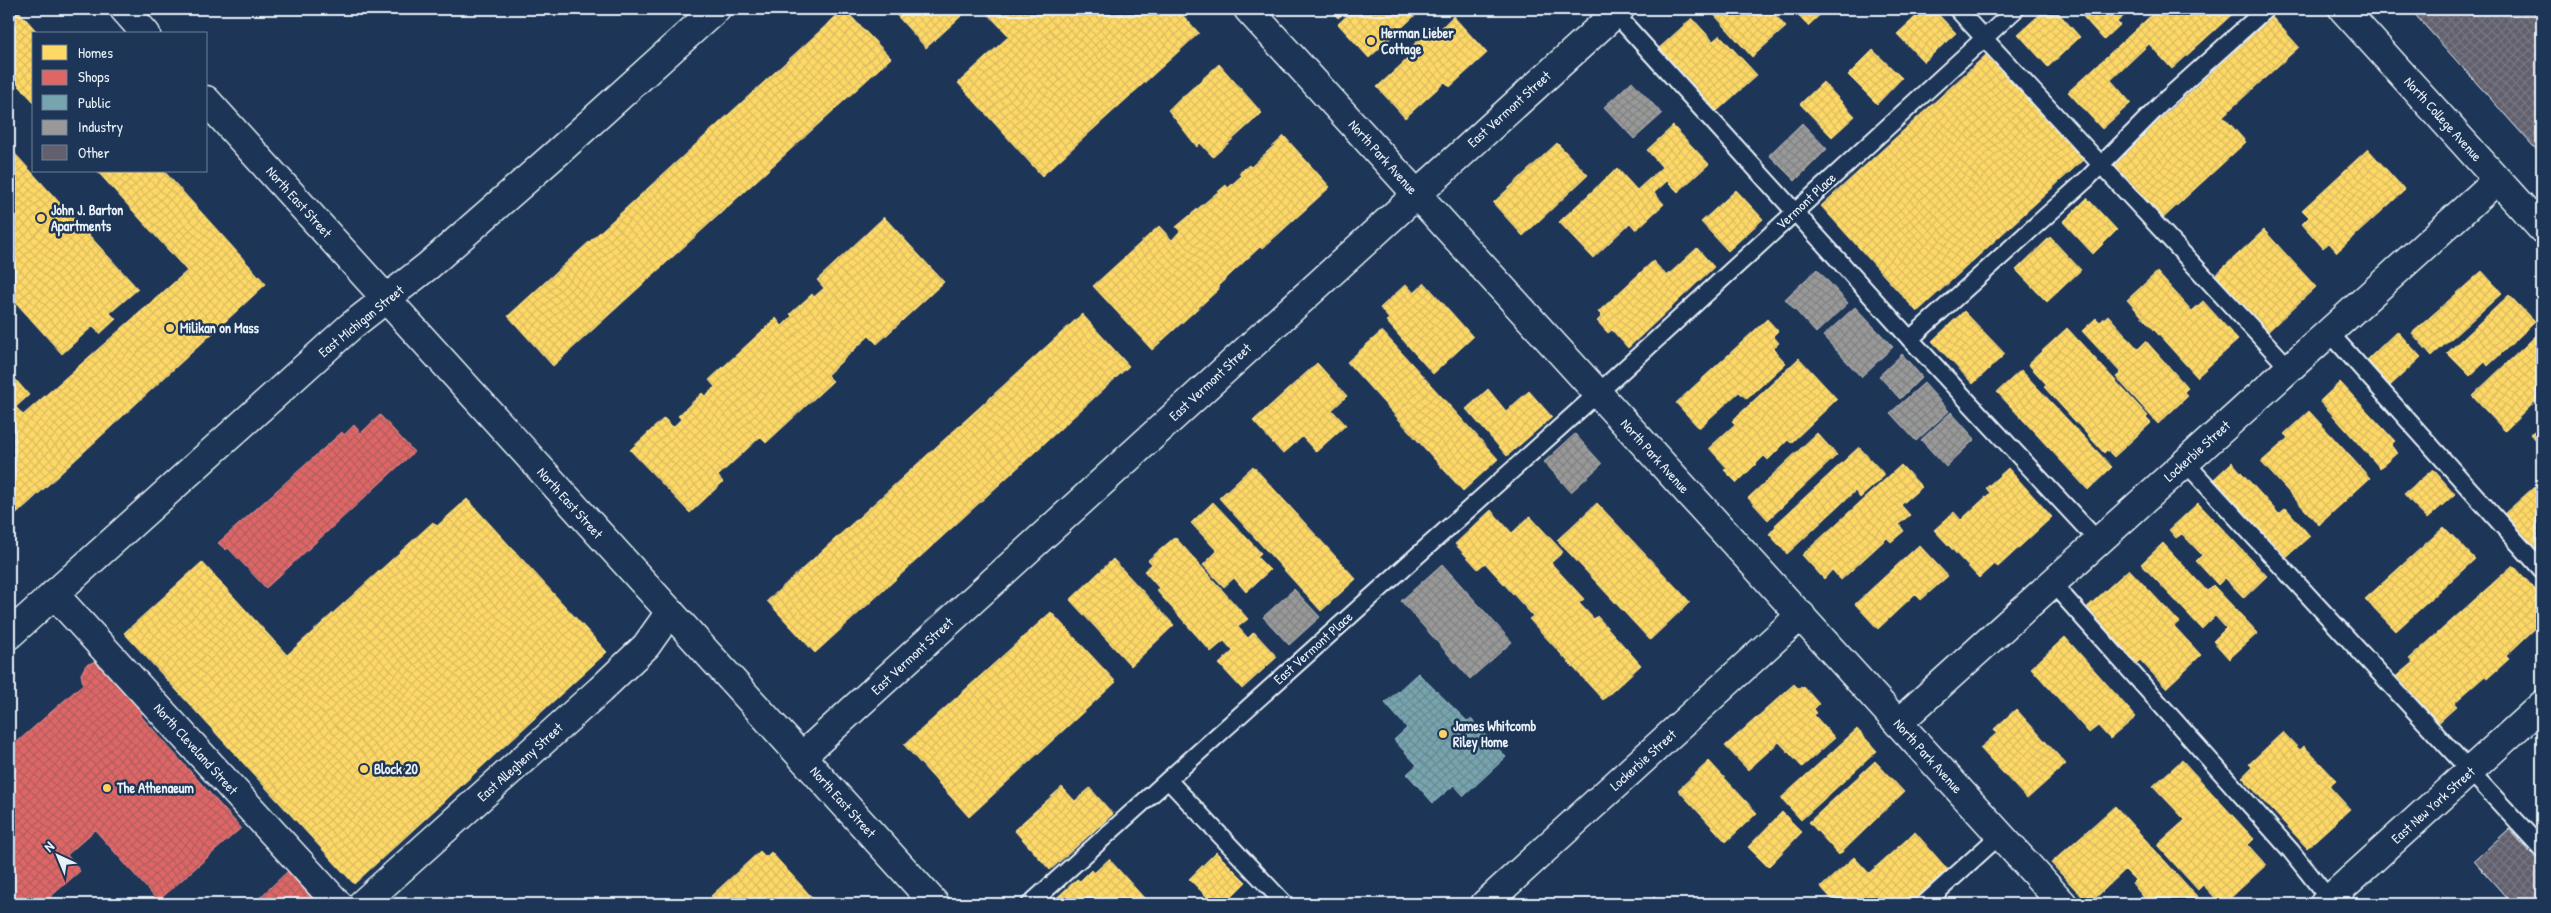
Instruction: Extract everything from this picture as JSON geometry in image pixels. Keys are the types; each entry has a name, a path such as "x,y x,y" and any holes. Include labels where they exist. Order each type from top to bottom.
{"street":[{"path":"124,9 144,32"},
{"name":"North Park Avenue","path":"1248,9 2063,904"},
{"name":"North College Avenue","path":"2343,9 2542,230"},
{"name":"East Vermont Street","path":"802,756 1615,10"},
{"name":"East Michigan Street","path":"9,635 351,326 428,266 551,159 710,11"},
{"name":"North East Street","path":"208,102 935,904"},
{"name":"Lockerbie Street","path":"1898,723 2497,180"},
{"name":"North Cleveland Street","path":"54,594 338,904"},
{"name":"East Allegheny Street","path":"362,904 600,690 646,646 670,612"},
{"name":"Lockerbie Street","path":"1486,904 1801,615"},
{"name":"East New York Street","path":"2329,903 2542,705"}],"lane":[{"path":"1957,9 2289,368"},
{"name":"Vermont Place","path":"1598,393 2016,9"},
{"path":"1910,339 2102,164 2164,101 2266,9"},
{"path":"1615,10 1794,212 2098,541"},
{"path":"2330,332 2542,570"},
{"name":"East Vermont Place","path":"1030,904 1598,393"},
{"path":"2185,462 2542,849"},
{"path":"2052,583 2291,851 2329,903"},
{"path":"1168,780 1285,904"},
{"path":"1924,904 2000,835"}],"building: Homes":[{"path":"9,9 17,9 37,32 32,32 32,100 9,75"},
{"path":"844,9 891,58 553,366 508,316"},
{"path":"891,9 969,9 926,48"},
{"path":"983,9 1177,9 1199,33 1042,176 958,83 1009,36"},
{"path":"1329,9 1349,9 1338,18"},
{"name":"Herman Lieber Cottage","path":"1354,9 1422,9 1369,58 1338,24"},
{"path":"1709,9 1770,9 1786,27 1752,57"},
{"path":"1792,9 1826,9 1808,26"},
{"path":"1924,9 1933,9 1956,33 1924,62 1897,34"},
{"path":"2046,9 2055,9 2080,37 2048,67 2018,34"},
{"path":"2076,9 2132,9 2117,22 2120,25 2104,40"},
{"path":"2158,9 2238,9 2172,69 2149,44 2111,80 2131,103 2102,129 2068,92"},
{"path":"1453,16 1487,53 1450,87 1445,82 1405,118 1377,87 1415,52 1411,47 1436,24 1440,29"},
{"path":"2272,17 2299,47 2223,116 2246,142 2159,222 2108,167"},
{"path":"1692,18 1713,41 1720,35 1757,75 1716,112 1657,50"},
{"path":"1873,50 1902,78 1877,104 1848,75"},
{"path":"1987,54 2084,159 1917,312 1821,206"},
{"path":"1219,64 1262,113 1213,157 1200,143 1197,147 1168,110"},
{"path":"1823,82 1855,116 1832,137 1800,104"},
{"path":"1673,126 1709,164 1678,192 1667,181 1654,193 1664,204 1636,230 1630,223 1593,258 1559,222 1617,168 1637,190 1662,167 1647,150"},
{"path":"1284,136 1330,187 1262,249 1260,247 1218,286 1219,289 1152,350 1093,286 1159,226 1172,240 1180,231 1176,227 1226,185 1228,188 1241,176 1239,173 1249,165 1251,167"},
{"path":"1557,143 1588,175 1523,236 1493,203"},
{"name":"John J. Barton Apartments","path":"9,147 138,289 110,313 116,319 100,334 93,326 62,354 9,295"},
{"path":"2368,149 2405,190 2337,252 2329,243 2323,248 2302,224 2309,217 2302,210"},
{"name":"Milikan on Mass","path":"98,172 165,172 266,284 9,521 9,372 29,395 16,407 23,415 187,271"},
{"path":"1736,190 1763,219 1728,251 1701,222"},
{"path":"2087,198 2117,230 2093,254 2063,222"},
{"path":"884,217 944,282 877,344 869,336 827,375 833,381 766,443 760,437 718,476 723,482 690,513 630,450 664,418 673,427 681,419 678,416 702,393 705,396 715,387 709,380 776,318 782,326 792,316 790,314 812,294 814,297 824,288 817,280"},
{"path":"2264,230 2316,287 2263,336 2211,279"},
{"path":"2050,237 2081,270 2047,302 2016,270"},
{"path":"1697,248 1714,267 1628,348 1612,330 1608,333 1597,321 1602,316 1598,312 1653,261 1667,276"},
{"path":"2482,271 2502,293 2432,356 2412,333"},
{"path":"2157,272 2192,311 2203,301 2238,340 2197,377 2127,300"},
{"path":"1425,283 1473,337 1433,374 1386,321 1389,319 1380,308 1406,284 1414,293"},
{"path":"2509,295 2535,322 2488,366 2485,362 2470,376 2447,353"},
{"path":"1964,311 2005,354 1973,384 1932,341"},
{"path":"1082,314 1129,366 815,653 767,601"},
{"path":"2108,315 2138,349 2146,341 2188,388 2184,392 2188,396 2158,424 2116,377 2121,373 2082,331 2096,318 2100,322"},
{"path":"1767,319 1778,331 1773,336 1779,343 1773,349 1786,363 1747,399 1739,392 1699,428 1676,403"},
{"path":"2067,328 2148,416 2146,418 2151,423 2114,457 2107,450 2104,453 2044,387 2047,385 2028,364"},
{"path":"2542,330 2542,395 2505,431 2472,396"},
{"path":"1382,331 1498,459 1463,491 1347,362"},
{"path":"2397,331 2421,357 2390,386 2366,361"},
{"path":"1799,358 1837,399 1791,443 1788,440 1768,460 1764,456 1737,483 1724,470 1727,468 1709,448 1735,424 1732,421"},
{"path":"1317,363 1347,396 1332,410 1346,425 1316,452 1302,437 1283,454 1253,421"},
{"path":"2021,370 2112,467 2088,490 1997,392"},
{"path":"2340,382 2395,441 2391,445 2397,453 2380,468 2320,401"},
{"path":"1488,389 1506,411 1529,391 1552,417 1507,456 1466,409"},
{"path":"2309,411 2370,478 2319,525 2261,462 2288,438 2284,434"},
{"path":"2542,423 2542,447 2531,434"},
{"path":"1817,433 1837,455 1768,520 1748,498"},
{"path":"1859,447 1885,475 1860,498 1855,491 1787,554 1769,534 1775,525"},
{"path":"2232,462 2279,514 2286,508 2310,536 2283,560 2220,493 2225,490 2214,479"},
{"path":"1901,465 1922,487 1901,505 1910,515 1899,524 1904,531 1891,542 1887,538 1841,580 1832,570 1824,579 1802,555"},
{"path":"1253,466 1356,579 1321,611 1219,498"},
{"path":"2008,468 2052,517 1998,567 1994,564 1979,578 1934,530 1954,512 1961,520 1990,493 1986,488"},
{"path":"2433,469 2455,494 2427,519 2404,494"},
{"path":"2542,480 2542,559 2504,514"},
{"name":"Block 20","path":"467,499 607,652 354,884 124,633 202,562 287,655 433,522 437,526"},
{"path":"1213,502 1261,553 1257,557 1270,570 1246,592 1234,578 1224,587 1203,565 1217,551 1191,523"},
{"path":"1597,503 1690,602 1650,640 1557,540"},
{"path":"2198,503 2267,576 2244,598 2225,578 2218,585 2196,561 2202,555 2182,534 2176,538 2169,530"},
{"path":"1491,510 1512,533 1530,516 1563,552 1551,563 1584,599 1579,603 1594,619 1597,616 1641,665 1603,700 1529,619 1533,616 1485,563 1478,569 1455,544"},
{"path":"2444,527 2475,559 2396,631 2365,599"},
{"path":"1175,537 1248,619 1238,627 1248,638 1254,632 1277,657 1242,689 1219,664 1233,651 1224,641 1211,652 1156,590 1159,588 1144,571 1152,564 1148,560"},
{"path":"2163,543 2207,591 2213,585 2258,633 2229,659 2213,641 2226,628 2215,616 2202,629 2141,564"},
{"path":"1919,545 1948,576 1921,600 1915,594 1878,629 1855,604"},
{"path":"1113,559 1174,625 1131,666 1070,600"},
{"path":"2513,565 2542,597 2542,622 2506,656 2509,659 2488,678 2485,676 2454,703 2457,706 2435,726 2393,679 2413,662 2409,659"},
{"path":"2129,569 2179,622 2174,626 2201,655 2166,688 2140,660 2135,665 2084,610"},
{"path":"1051,612 1116,682 969,817 904,745"},
{"path":"2065,637 2136,717 2110,739 2098,726 2089,733 2031,668"},
{"path":"1794,684 1798,688 1804,687 1819,704 1814,709 1817,713 1814,715 1835,738 1802,767 1779,742 1748,770 1725,746"},
{"path":"2016,709 2066,764 2027,799 1980,748 1997,733 1994,729"},
{"path":"1857,729 1877,751 1801,820 1781,798"},
{"path":"2283,732 2300,750 2304,746 2336,780 2329,786 2350,809 2307,848 2242,777 2252,767 2249,764"},
{"path":"2182,760 2254,839 2248,845 2266,865 2224,904 2221,904 2203,885 2198,890 2157,845 2185,820 2153,786"},
{"path":"1709,761 1757,813 1726,842 1678,790"},
{"path":"1875,761 1904,792 1839,855 1809,822"},
{"path":"1062,787 1075,801 1090,788 1113,814 1050,870 1014,830"},
{"path":"2115,806 2204,904 2149,904 2132,883 2135,880 2125,870 2089,904 2051,863"},
{"path":"1782,812 1802,832 1768,867 1748,847"},
{"path":"1915,832 1948,870 1909,904 1836,904 1821,887 1854,857 1869,873"},
{"path":"760,851 766,857 771,852 818,904 718,904 711,896"},
{"path":"1216,852 1246,882 1224,904 1214,904 1189,879"},
{"path":"1109,859 1145,899 1139,904 1050,904 1077,879 1080,881 1091,870 1094,873"},
{"path":"1654,897 1662,904 1646,904"}],"building: Shops":[{"path":"380,415 414,452 266,588 228,548 226,550 218,543 342,432 344,435 354,425 361,433"},
{"name":"The Athenaeum","path":"96,661 107,667 144,712 140,715 241,828 158,901 95,830 67,855 80,871 49,898 55,904 9,904 9,749 83,684 81,674 86,665"},
{"path":"288,871 318,904 253,904"}],"building: Public":[{"name":"James Whitcomb Riley Home","path":"1418,673 1467,721 1471,719 1506,757 1464,796 1454,785 1433,803 1407,774 1417,765 1394,740 1407,728 1385,703"}],"building: Industry":[{"path":"1632,81 1662,114 1634,139 1604,107"},
{"path":"1802,123 1827,149 1795,181 1769,155"},
{"path":"1817,269 1848,303 1816,333 1785,299"},
{"path":"1855,307 1893,347 1861,377 1823,336"},
{"path":"1902,354 1922,377 1900,399 1879,376"},
{"path":"1924,383 1949,411 1916,441 1890,413"},
{"path":"1951,412 1975,439 1946,467 1921,440"},
{"path":"1575,434 1602,464 1571,492 1544,462"},
{"path":"1442,564 1512,642 1470,679 1401,601"},
{"path":"1294,589 1320,617 1289,645 1263,617"}],"building: Other":[{"path":"2410,9 2542,9 2542,156"},
{"path":"2509,829 2542,865 2542,904 2500,904 2507,898 2474,861"},
{"path":"2422,898 2427,904 2415,904"}],"place":[{"name":"Herman Lieber Cottage","path":"1371,41"},
{"name":"John J. Barton Apartments","path":"41,218"},
{"name":"Milikan on Mass","path":"170,328"},
{"name":"James Whitcomb Riley Home","path":"1443,734"},
{"name":"Block 20","path":"364,769"},
{"name":"The Athenaeum","path":"107,788"}]}
